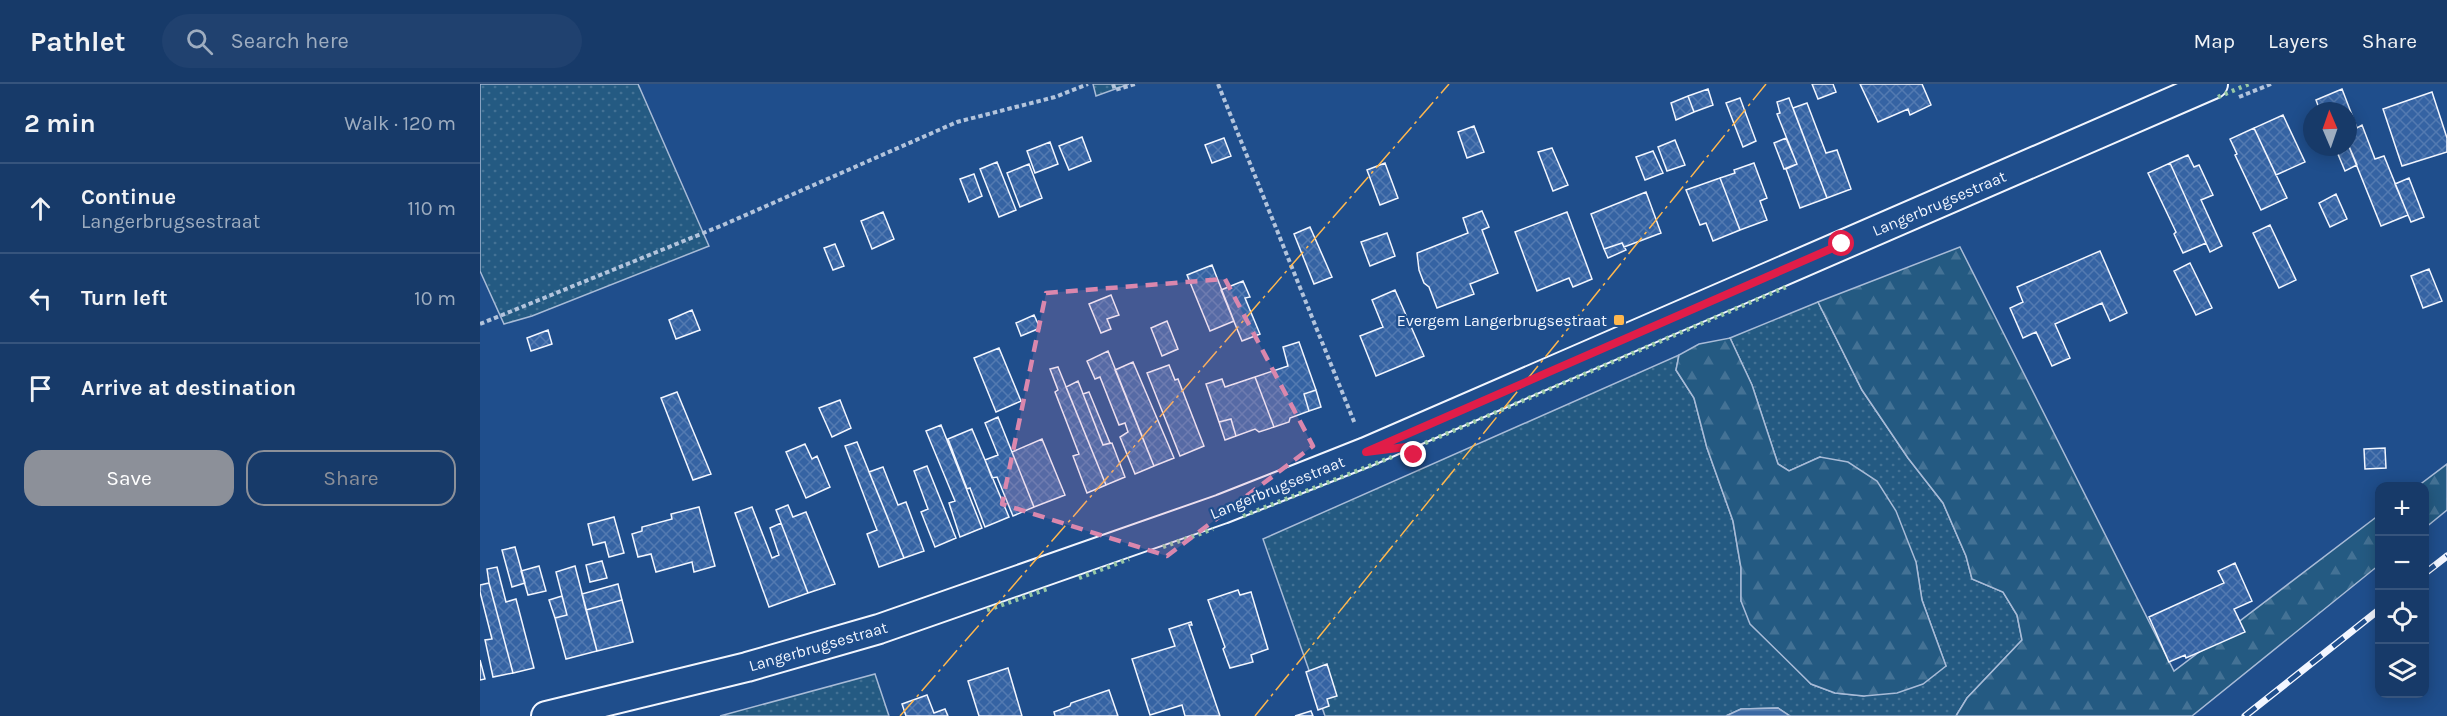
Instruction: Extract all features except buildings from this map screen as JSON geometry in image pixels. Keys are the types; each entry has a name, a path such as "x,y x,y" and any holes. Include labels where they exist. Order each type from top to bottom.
{"street":[{"name":"Langerbrugsestraat","path":"546,716 747,667 879,629 1166,530 1366,452 2214,84"}],"path":[{"path":"480,324 723,225 957,122 1055,97 1088,84"},
{"path":"1113,84 1115,90 1134,84"},
{"path":"1218,84 1366,452"}],"highlighted area":[{"path":"1225,279 1313,446 1167,556 1002,504 1046,293"}],"green space":[{"path":"480,84 638,84 709,246 532,316 504,324 480,271"},
{"path":"1093,84 1129,84 1096,96"},
{"path":"1960,247 2174,671 2375,518 2375,568 2192,716 1956,716 1967,698 2022,640 2017,615 2003,592 1972,579 1966,556 1943,503 1908,458 1862,390 1818,302"},
{"path":"1818,302 1862,390 1908,458 1943,503 1966,556 1972,579 2003,592 2017,615 2022,640 1967,698 1956,716 1790,716 1778,708 1741,709 1726,716 1325,716 1263,539 1679,355 1676,370 1694,398 1707,448 1733,521 1741,568 1741,601 1811,684 1835,693 1864,696 1946,666 1922,600 1916,562 1820,457 1789,471 1778,464 1752,385 1730,338"},
{"path":"1730,338 1752,385 1778,464 1789,471 1820,457 1848,462 1877,481 1896,511 1916,562 1922,600 1946,666 1923,684 1897,693 1864,696 1835,693 1811,684 1750,624 1741,601 1741,568 1733,521 1707,448 1694,398 1676,370 1679,355 1699,344"},
{"path":"2447,464 2447,510 2429,525 2429,482 2423,482"},
{"path":"875,674 889,716 720,716"}],"shaded area":[{"path":"1778,708 1790,716 1726,716 1741,709"}],"railway":[{"path":"2429,570 2447,556"},
{"path":"2245,716 2375,613"}],"hedge":[{"path":"2218,97 2249,84"},
{"path":"1425,443 1786,287"},
{"path":"1243,516 1392,457"},
{"path":"1163,547 1213,529"},
{"path":"1079,578 1129,559"},
{"path":"987,610 1050,588"}],"power":[{"path":"900,716 1449,84"},
{"path":"1255,716 1766,84"}],"place":[{"name":"Evergem Langerbrugsestraat","path":"1619,320"}],"route":[{"path":"1414,455 1406,447 1366,452 1842,244"}]}
